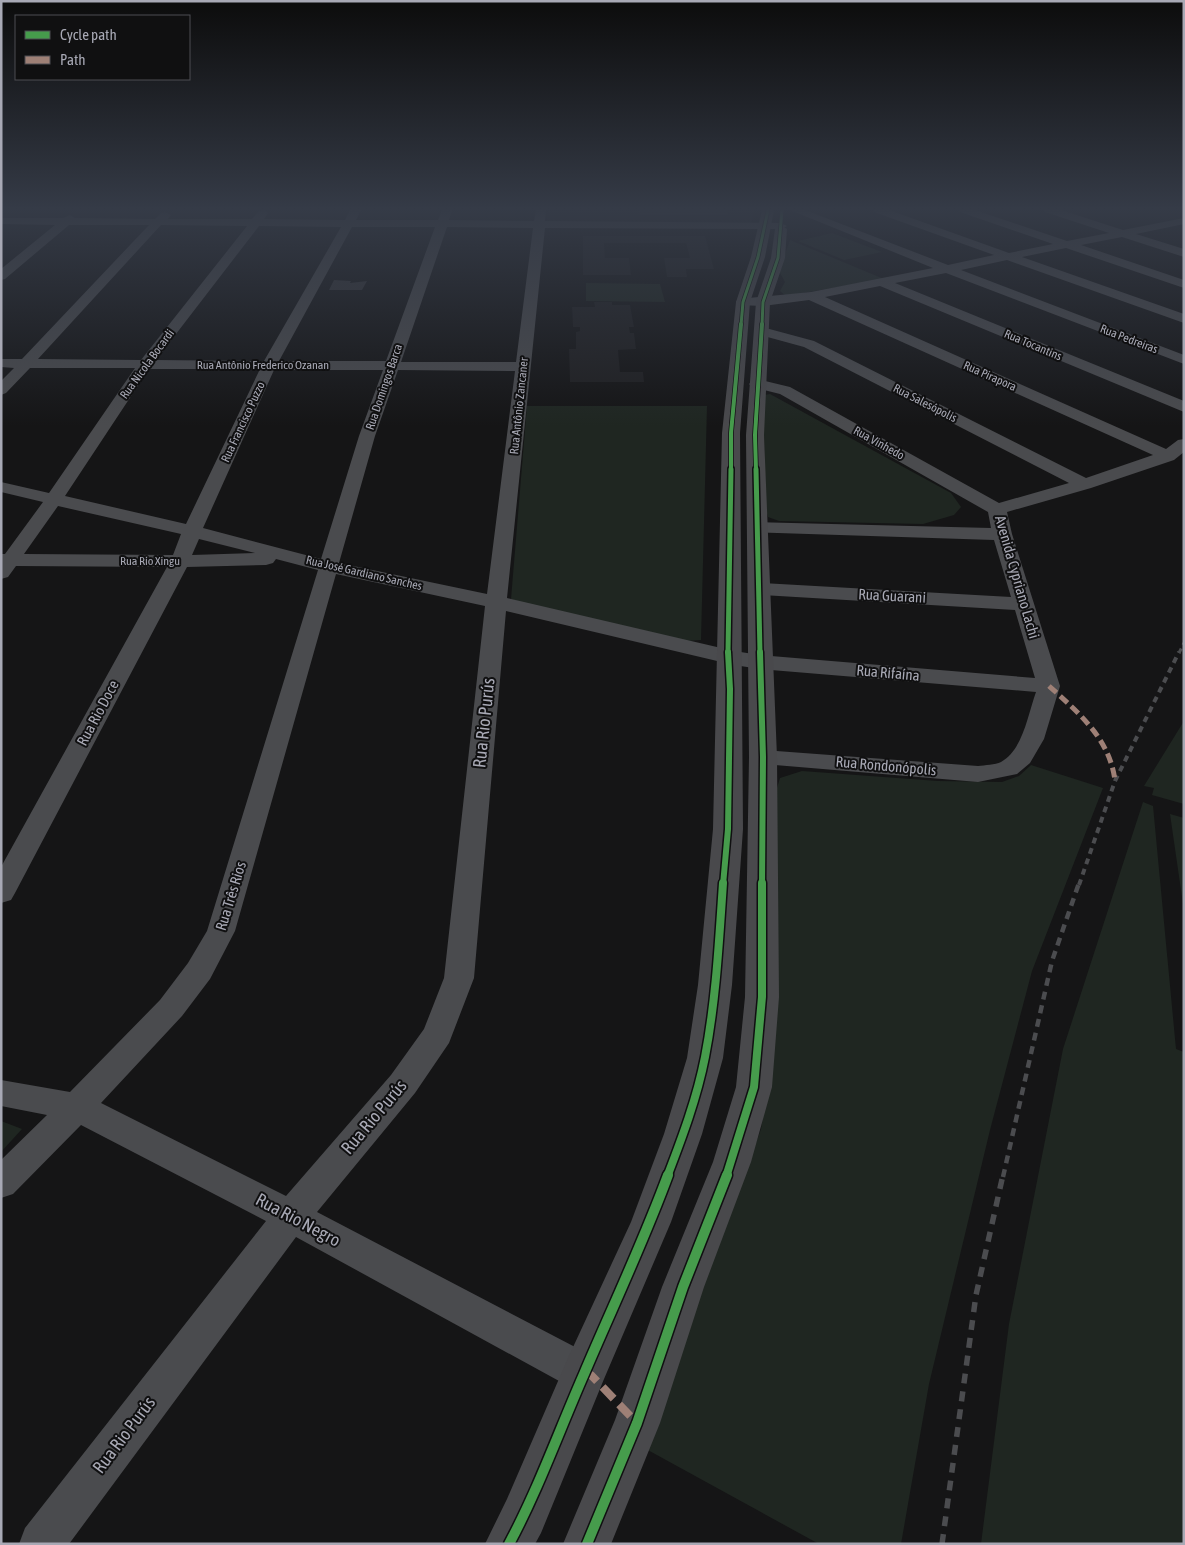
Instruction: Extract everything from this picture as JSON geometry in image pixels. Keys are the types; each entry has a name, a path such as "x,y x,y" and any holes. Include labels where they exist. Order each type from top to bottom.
{"main road":[{"path":"587,1544 637,1423 683,1287 732,1162 754,1086 762,998 763,757 757,528 743,434 757,384 757,282"},
{"path":"509,1544 524,1516 584,1373 651,1222 683,1134 705,1058 715,985 728,829 730,689 728,657 743,434 756,312"}],"street":[{"path":"1,390 101,282"},
{"name":"Rua Nicola Bocardi","path":"4,564 54,499 145,364 209,282"},
{"name":"Rua Francisco Puzzo","path":"192,531 269,365 316,282"},
{"name":"Rua Domingos Barca","path":"329,567 348,495 421,282"},
{"name":"Rua Antônio Zancaner","path":"496,602 533,282"},
{"path":"756,312 811,296 881,282"},
{"name":"Rua Tocantins","path":"882,282 1184,407"},
{"name":"Rua Pedreiras","path":"983,282 1184,360"},
{"path":"1083,282 1184,319"},
{"name":"Rua Pirapora","path":"811,296 1176,450"},
{"name":"Rua Salesópolis","path":"756,312 809,344 1085,484"},
{"name":"Rua Antônio Frederico Ozanan","path":"1,363 524,367"},
{"name":"Rua Vinhedo","path":"757,384 785,390 997,509"},
{"name":"Avenida Cypriano Lachi","path":"1049,686 1002,534 997,509 1085,484 1176,450"},
{"name":"Rua José Gardiano Sanches","path":"1,487 192,531 329,567 496,602 728,657"},
{"path":"757,528 1002,534"},
{"name":"Rua Rio Doce","path":"1,893 180,561 192,531"},
{"name":"Rua Rio Xingu","path":"4,564 298,558"},
{"name":"Rua Três Rios","path":"1,1183 77,1107 170,1008 199,971 221,931 329,567"},
{"name":"Rua Guarani","path":"760,589 1025,604"},
{"name":"Rua Rio Purús","path":"41,1544 292,1216 403,1084 438,1034 459,978 496,602"},
{"name":"Rua Rifaína","path":"728,657 760,662 1049,686"},
{"name":"Rua Rondonópolis","path":"763,757 978,774 1008,769 1021,758 1032,739 1049,686"},
{"name":"Rua Rio Negro","path":"1,1093 77,1107 292,1216 584,1373"}],"shaded area":[{"path":"785,282 866,282 786,296 780,291"},
{"path":"586,283 660,284 665,302 586,301"},
{"path":"594,302 630,305 634,327 629,327 630,333 634,333 636,349 618,350 620,372 643,372 644,382 570,382 569,349 576,349 576,332 580,331 580,327 573,327 572,307 595,307"},
{"path":"770,394 951,493 961,507 954,515 923,524 779,521 768,517 766,510 763,399 764,395"},
{"path":"527,406 707,406 701,640 686,641 530,606 511,599"},
{"path":"1184,721 1184,804 1152,795 1154,788 1144,786"},
{"path":"1031,765 1103,788 1032,971 990,1130 929,1384 901,1544 819,1544 635,1443 741,1184 761,1129 774,1047 776,791 780,778 802,771 938,781 1002,782 1019,776"},
{"path":"1143,802 1153,806 1176,1049 1184,1052 1184,1544 981,1544 1009,1324 1063,1049"},
{"path":"1170,814 1184,818 1184,911"},
{"path":"1,1121 22,1129 1,1152"}],"building":[{"path":"333,282 366,282 362,290 329,290"}],"railway":[{"path":"1179,653 1184,643"},
{"path":"1079,885 1115,781 1179,652"},
{"path":"1003,1177 1052,961 1079,883"},
{"path":"942,1544 976,1295 1003,1175"}],"marked path":[{"path":"1049,686 1082,716 1101,740 1113,766 1115,781"},
{"path":"584,1373 591,1375 637,1423"}],"cycle path":[{"path":"509,1544 524,1516 584,1373 651,1222 683,1134 705,1058 715,985 728,829 731,433 743,302 750,282"},
{"path":"587,1544 637,1423 683,1287 732,1162 754,1087 762,997 763,757 755,435 763,302 770,282"}]}
